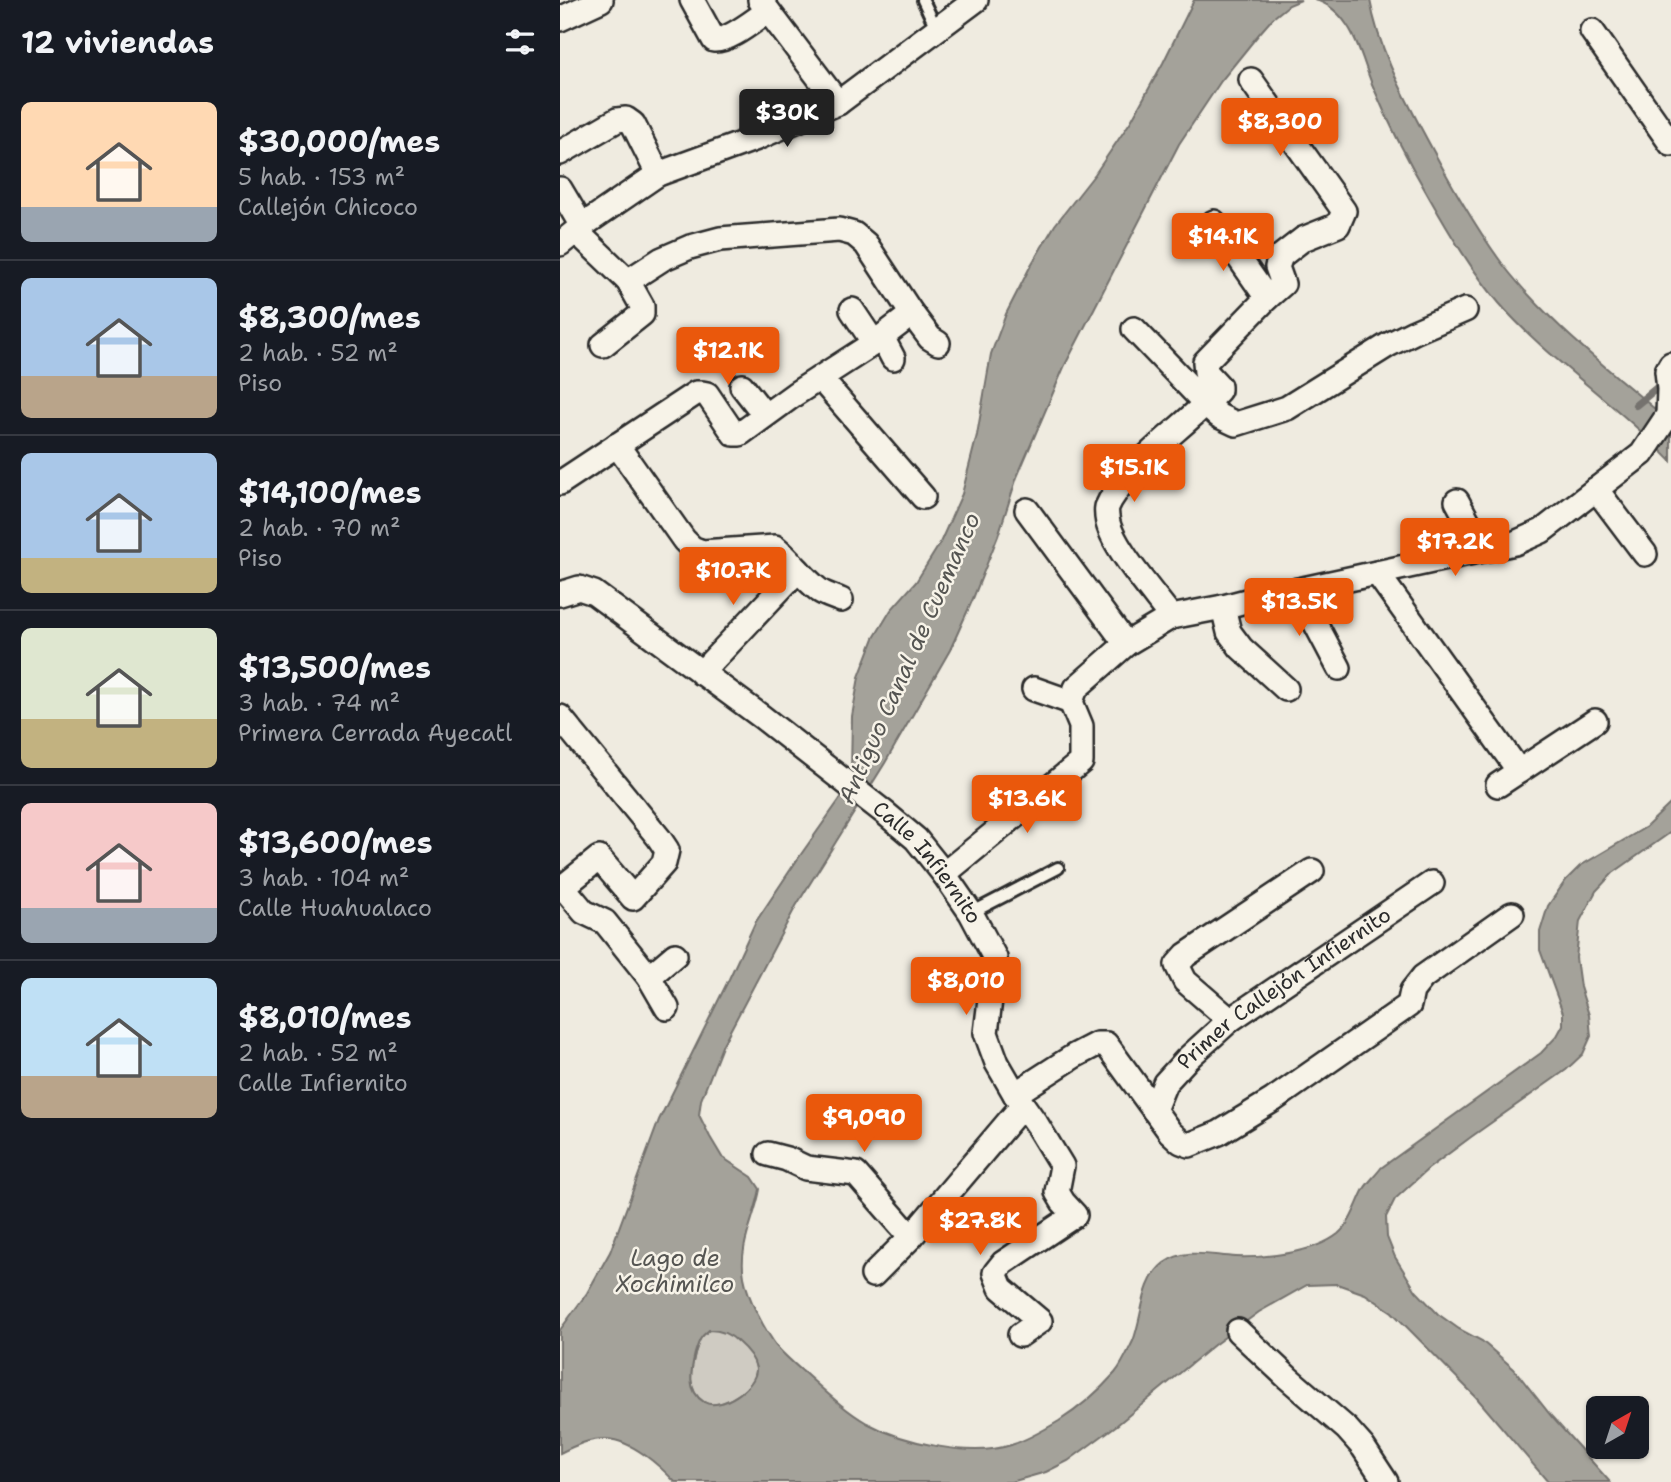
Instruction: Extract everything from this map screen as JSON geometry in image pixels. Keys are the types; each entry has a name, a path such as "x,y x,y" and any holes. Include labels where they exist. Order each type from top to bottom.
{"street":[{"path":"560,19 601,0"},
{"path":"692,0 714,40 719,41 734,34 764,6 838,103"},
{"path":"573,234 658,174 757,138 838,103 976,0"},
{"path":"1592,31 1671,144"},
{"path":"1171,617 1119,546 1109,526 1108,504 1146,456 1219,390 1219,386 1206,372 1205,362 1283,285 1277,267 1281,256 1303,239 1338,225 1344,211 1251,80"},
{"path":"560,153 617,120 626,118 633,124 658,174"},
{"path":"560,189 573,234 628,281 642,306 642,314 603,345"},
{"path":"1214,222 1267,298"},
{"path":"628,281 662,259 690,247 720,239 839,230 854,234 866,244 912,314 930,338 938,343"},
{"path":"852,310 893,358"},
{"path":"1134,329 1206,404 1219,416 1236,424 1287,408 1388,345 1465,310"},
{"path":"560,483 696,393 707,394 734,434 740,434 764,414 878,340 912,314"},
{"path":"944,874 1081,762 1081,726 1071,702 1076,688 1126,644 1171,617 1515,544 1542,531 1642,454 1668,415 1669,374"},
{"path":"820,378 923,496"},
{"path":"742,386 764,414"},
{"path":"617,445 692,548 702,552 775,547 822,593 841,600"},
{"path":"1596,489 1645,554"},
{"path":"1457,501 1483,549"},
{"path":"1027,510 1126,644"},
{"path":"701,673 798,570"},
{"path":"1377,573 1519,771"},
{"name":"Calle Infiernito","path":"560,594 579,587 594,593 869,800 916,839 971,913 995,958 986,1033 998,1063 1018,1100 1062,1166 1057,1192 1075,1215 1003,1263 995,1273 1001,1288 1040,1321 1020,1335"},
{"path":"1303,589 1310,613 1339,668"},
{"path":"1223,607 1229,632 1241,648 1286,689"},
{"path":"1034,689 1071,702"},
{"path":"560,717 667,850 664,863 633,898 599,858 563,887 584,912 606,922 649,977 667,1007"},
{"path":"1498,785 1595,722"},
{"path":"1230,1020 1185,982 1177,965 1186,954 1312,871"},
{"name":"Primer Callejón Infiernito","path":"1154,1110 1165,1083 1230,1020 1432,883"},
{"path":"873,1275 911,1237 1018,1100 1074,1056 1097,1044 1106,1044 1170,1132 1189,1145 1219,1133 1273,1100 1409,1005 1412,991 1423,977 1512,914"},
{"path":"649,977 676,955"},
{"path":"768,1154 806,1168 856,1174 911,1237"},
{"path":"1238,1331 1347,1429 1363,1447 1386,1482"}],"lane":[{"path":"923,0 937,30"},
{"path":"971,913 1058,868"}],"shaded area":[{"path":"709,1330 720,1330 741,1343 752,1356 756,1372 751,1384 745,1389 732,1399 716,1404 704,1402 698,1397 691,1380 698,1343"}],"water":[{"name":"Lago de Xochimilco","path":"1194,0 1301,0 1289,5 1259,34 1221,81 1179,144 1064,367 1017,477 998,536 950,650 885,763 796,906 723,1044 701,1100 699,1115 722,1157 752,1177 760,1189 743,1254 744,1277 749,1295 757,1314 778,1348 837,1402 867,1423 899,1437 958,1449 995,1449 1017,1443 1035,1434 1081,1405 1118,1370 1133,1341 1151,1279 1164,1263 1172,1258 1190,1254 1236,1257 1275,1255 1303,1250 1328,1240 1347,1224 1364,1189 1381,1168 1541,1053 1563,1025 1563,1013 1540,950 1540,932 1548,906 1566,880 1580,866 1646,827 1671,803 1671,832 1613,873 1596,891 1580,921 1576,958 1591,1036 1583,1054 1566,1070 1428,1169 1395,1199 1386,1217 1387,1237 1395,1257 1416,1291 1438,1314 1482,1341 1514,1369 1586,1455 1586,1460 1590,1460 1610,1482 1548,1482 1476,1397 1392,1312 1365,1294 1337,1284 1307,1285 1259,1312 1068,1461 1046,1472 1011,1482 675,1482 644,1455 616,1440 588,1441 560,1453 560,1330 587,1293 610,1252 659,1120 755,923 847,789 851,772 852,716 859,677 874,638 891,610 916,582 939,545 962,494 977,435 991,354 1006,314 1055,225 1095,174 1131,121","holes":["709,1330 725,1333 749,1354 756,1368 755,1375 751,1383 736,1396 719,1404 711,1404 704,1402 694,1392 691,1373 695,1353 703,1336"]},
{"path":"1314,0 1370,0 1378,34 1398,82 1440,163 1481,233 1504,266 1542,309 1671,423 1671,461 1531,336 1489,291 1453,238 1406,155 1378,98 1351,32 1333,9"}],"waterway":[{"path":"1636,405 1664,382"}],"water label":[{"name":"Antiguo Canal de Cuemanco","path":"909,658"}]}
